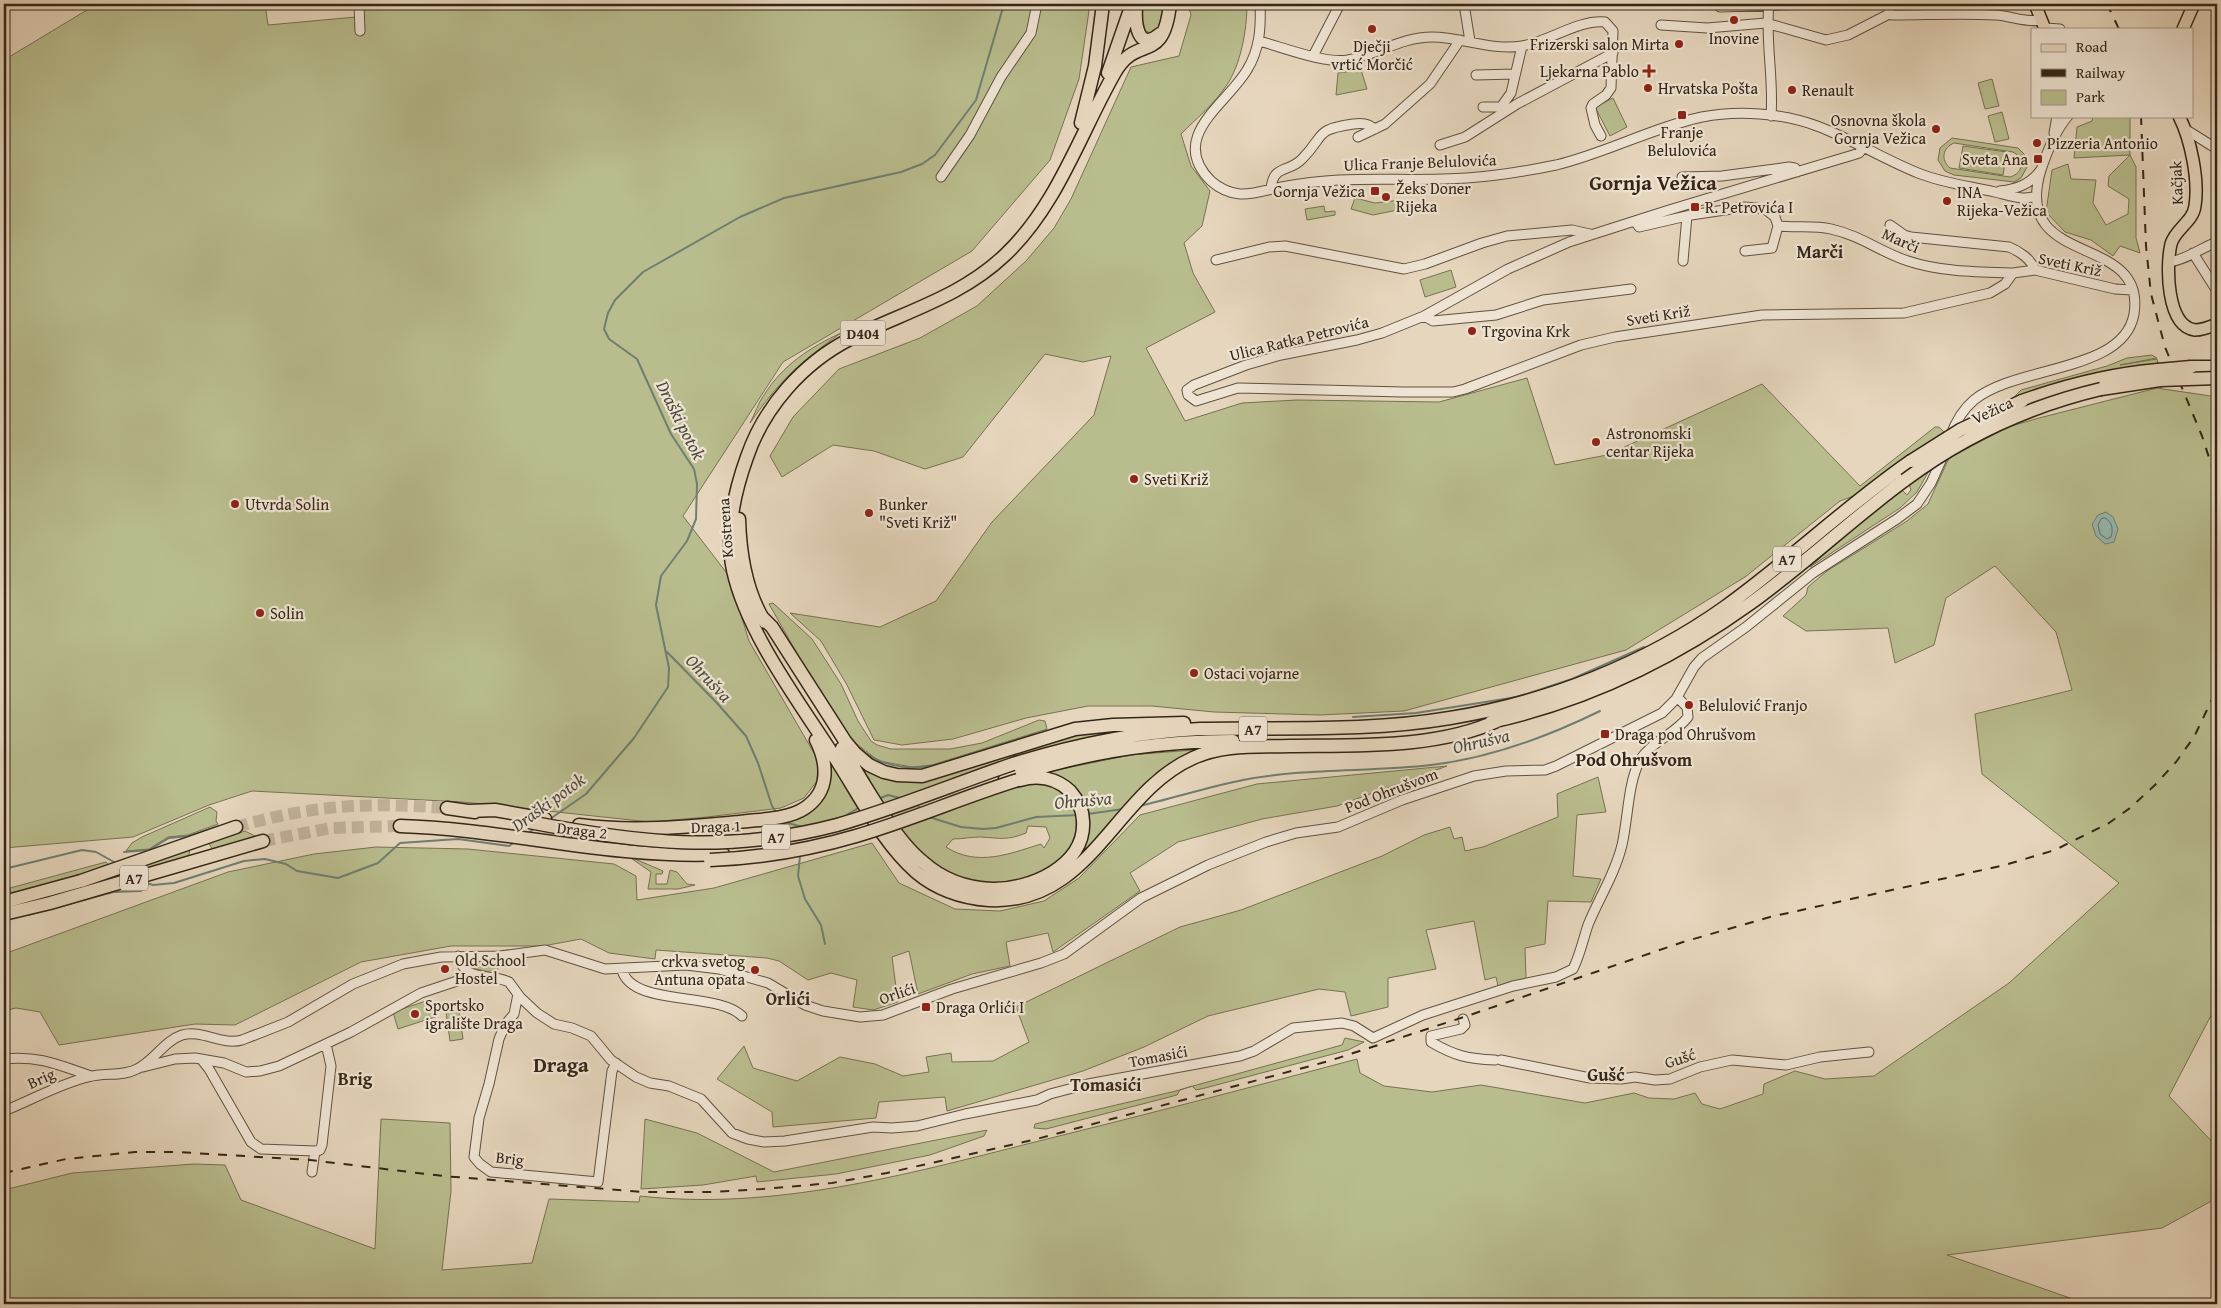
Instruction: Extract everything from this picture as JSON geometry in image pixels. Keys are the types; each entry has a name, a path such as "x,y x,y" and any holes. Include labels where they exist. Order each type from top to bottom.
{"highway":[{"path":"1071,157 1092,82 1103,4"},
{"path":"1096,106 1122,60 1130,54 1156,44 1162,38 1167,26 1170,4"},
{"path":"1134,7 1136,28 1145,39 1158,36 1167,26"},
{"name":"D404","path":"1071,157 1096,106 1134,7"},
{"name":"Kostrena","path":"755,618 739,569 738,486 750,448 761,425 778,399 821,358 853,338 943,299 984,273 1006,254 1038,216 1071,157"},
{"name":"A7","path":"2159,375 2191,367 2217,367"},
{"name":"A7","path":"1016,773 1092,742 1152,733 1199,729 1390,726 1451,718 1497,715 1591,679 1657,648 1699,624 1749,589 1911,461 1960,430 2022,401 2086,381 2159,375 2217,378"},
{"name":"Vežica","path":"1497,715 1558,703 1610,684 1662,658 1700,636 1745,607 1789,574 1905,480 1947,451 1999,423 2051,403 2159,375"},
{"path":"755,618 772,628 849,746 869,765 897,775 922,776 1061,732 1091,727 1194,722 1360,722 1414,718 1474,708 1497,715"},
{"path":"755,618 770,656 894,838 934,871 948,879 977,888 1023,885 1060,874 1094,852 1158,781 1185,762 1215,750 1244,747 1345,745 1411,741 1471,732 1497,715"},
{"path":"530,819 605,828 688,826 773,818 792,814 804,808 817,796 824,784 826,773 820,748 758,646 755,618"},
{"path":"1016,773 1034,778 1051,779 1063,785 1081,807 1083,821 1079,844 1060,874"},
{"name":"Draga 1","path":"530,819 637,840 688,843 747,841 780,837 838,824 1016,773"},
{"name":"Draga 2","path":"400,826 638,853 656,859 674,861 775,855 825,845 873,831 1016,773"},
{"name":"A7","path":"447,808 530,819"},
{"name":"A7","path":"4,902 81,882 236,827"},
{"name":"A7","path":"4,914 59,901 263,841"}],"main road":[{"path":"2035,4 2044,25"},
{"path":"2183,28 2194,4"},
{"name":"Kačjak","path":"2180,118 2185,129 2196,198 2195,210 2174,236 2169,262 2170,295 2176,313 2186,326 2194,330 2217,324"}],"street":[{"path":"359,4 360,31"},
{"path":"941,177 970,135 998,82 1031,33 1037,4"},
{"name":"Ulica Franje Belulovića","path":"1260,4 1259,41 1252,60 1242,78 1203,124 1198,132 1196,147 1200,165 1205,173 1218,186 1240,194 1340,180 1467,178 1513,173 1584,157 1652,130 1704,117 1742,114 1771,116 1815,125 1920,174 1954,184 1996,192 2036,195"},
{"path":"1313,56 1340,4"},
{"path":"1464,4 1470,42"},
{"path":"1720,4 1720,7 1811,4"},
{"path":"1769,4 1766,23 1772,91 1771,116"},
{"path":"1889,4 1889,14"},
{"path":"1661,25 1707,28 1766,23 1826,40 1848,35 1889,14 1999,15 2044,25"},
{"path":"1259,41 1313,56 1348,60 1410,39 1432,37 1500,46 1522,46 1605,22 1612,27 1611,88 1591,108 1595,126 1601,136"},
{"path":"1358,137 1375,129 1397,114 1435,79 1460,40"},
{"path":"1483,107 1497,108 1504,104 1511,94 1522,46"},
{"path":"1440,145 1465,137 1517,104 1613,53"},
{"path":"1476,75 1515,74"},
{"path":"2054,138 2057,118"},
{"path":"2067,118 2054,138 2042,169 2036,195 2038,212 2044,225 2052,234 2114,264 2125,276 2132,290"},
{"path":"1271,189 1274,176 1278,172 1298,163 1320,135 1329,128 1364,124 1375,129"},
{"path":"2185,129 2217,149"},
{"name":"Ulica Ratka Petrovića","path":"1188,396 1188,390 1194,385 1246,365 1281,355 1357,340 1424,316 1508,269 1555,247 1590,234 1859,153 1864,147"},
{"name":"Ulica Ratka Petrovića","path":"1682,177 1722,176 1789,167 1795,168 1796,172"},
{"name":"Ulica Franje Belulovića","path":"2019,193 2042,169"},
{"path":"2019,193 2038,212"},
{"path":"1635,220 1639,227 1686,216 1743,207 1757,207 1771,212 1778,226 1772,248 1745,251"},
{"path":"1683,261 1686,216"},
{"name":"Marči","path":"1890,225 1904,235 1911,237 2009,247 2031,263 2035,270"},
{"name":"Marči","path":"1778,226 1816,226 1844,232 1860,238 1894,256 1923,265 1958,271 2013,273"},
{"name":"Ulica Ratka Petrovića","path":"1216,260 1269,247 1285,246 1404,269 1425,264 1507,236 1572,230 1590,234"},
{"path":"2169,262 2178,261 2200,248 2217,242"},
{"path":"2193,253 2217,291"},
{"name":"Sveti Križ","path":"1188,396 1196,401 1225,391 1244,388 1453,392 1581,346 1615,337 1762,315 1904,313 1990,293 2005,284 2013,273 2035,270 2115,289 2132,290"},
{"name":"Ulica Ratka Petrovića","path":"1424,316 1432,321 1496,315 1543,300 1631,289"},
{"name":"Pod Ohrušvom","path":"1165,887 1208,865 1266,842 1296,833 1338,827 1402,800 1474,776 1506,771 1545,770 1655,718 1671,706 1694,667 1702,658 1746,627 1799,584 1917,504 1932,483 1956,424 1966,408 1979,396 2004,383 2092,358 2109,350 2123,338 2131,324 2134,312 2132,290"},
{"path":"1461,1011 1513,986 1556,977 1574,968 1590,920 1616,868 1638,765 1650,747 1673,733 1688,717 1687,707 1677,697"},
{"name":"Orlići","path":"458,956 500,956 545,950 594,967 622,970 686,965 719,969 761,981 805,1004 823,1011 848,1016 874,1017 898,1011 952,989 1041,963 1064,954 1132,903 1165,887"},
{"path":"458,956 464,969 475,976"},
{"name":"Brig","path":"141,1067 181,1036 201,1035 235,1042 288,1022 338,991 381,972 420,961 458,956"},
{"path":"622,970 626,980 634,987 675,998 722,1004 742,1016"},
{"name":"Brig","path":"4,1111 68,1083 91,1076 120,1074 175,1059 201,1059 224,1063 246,1072 260,1071 279,1066 326,1044 421,993 475,976 505,980 513,986 518,994 537,1013 554,1024 572,1028 591,1036 616,1063 644,1081 669,1086 701,1099 732,1132"},
{"name":"Brig","path":"518,994 514,1014 505,1025 499,1038 489,1084 477,1125 474,1157 485,1169 491,1172 598,1182 612,1071 616,1063"},
{"name":"Gušć","path":"1461,1011 1464,1025 1461,1029 1431,1036 1431,1042 1455,1054 1471,1059 1498,1060 1590,1078 1621,1079 1635,1077 1655,1080 1670,1079 1700,1067 1732,1060 1786,1065 1820,1057 1869,1052"},
{"name":"Tomasići","path":"732,1132 748,1139 772,1142 873,1127 917,1126 965,1114 1037,1100 1050,1094 1088,1084 1240,1056 1254,1051 1293,1028 1342,1023 1354,1026 1373,1038 1410,1020 1461,1011"},
{"path":"201,1059 209,1069 251,1142 261,1149 315,1151 320,1150 322,1145 331,1066 326,1044"},
{"name":"Brig","path":"4,1059 25,1056 68,1067 91,1076"},
{"path":"312,1172 315,1151"}],"green space":[{"path":"97,4 265,4 268,25 356,17 361,4 1090,4 1079,79 1050,160 972,251 783,362 683,516 729,576 749,641 818,760 817,781 804,798 781,808 650,822 463,802 252,791 209,805 133,837 4,848 4,60"},
{"path":"1143,4 1165,4 1164,16 1158,30 1151,33 1143,30 1140,15"},
{"path":"1188,4 1247,4 1246,24 1236,68 1216,99 1181,134 1191,166 1210,191 1202,226 1184,243 1193,273 1215,312 1146,348 1185,421 1242,403 1297,400 1439,402 1527,378 1555,465 1607,455 1762,384 1860,486 1935,427 1939,427 1944,432 1907,456 1908,458 1854,496 1840,501 1745,577 1626,650 1404,711 1320,715 1214,712 1152,706 1088,706 1026,718 953,739 902,745 874,740 847,685 821,641 790,613 880,627 936,601 992,522 1094,415 1111,356 1083,362 1045,354 963,457 925,469 874,451 833,445 782,477 770,456 793,417 839,369 920,338 977,306 1026,261 1054,228 1071,199 1131,67 1179,56 1191,15"},
{"path":"1361,70 1367,89 1336,95 1338,73"},
{"path":"1992,79 1999,106 1985,109 1978,83"},
{"path":"1613,98 1627,127 1610,136 1595,107"},
{"path":"2002,112 2009,139 1995,142 1988,116"},
{"path":"2093,118 2130,118 2130,155 2074,158 2077,127 2092,121"},
{"path":"1952,138 2018,148 2026,156 2027,167 2021,178 2014,182 1954,175 1945,171 1938,160 1940,148","holes":["1954,143 2013,152 2019,156 2021,166 2016,174 2010,177 1950,168 1944,157 1947,148"]},
{"path":"1963,146 2007,152 2003,175 1959,168"},
{"path":"2130,155 2136,167 2136,238 2140,253 2120,246 2113,256 2091,240 2065,232 2046,212 2052,170 2068,164 2071,179 2096,180 2093,203 2106,225 2128,214 2129,199 2108,186 2109,176"},
{"path":"1355,198 1375,203 1401,200 1403,209 1373,215 1351,209"},
{"path":"1324,206 1325,212 1335,211 1335,215 1307,220 1305,209"},
{"path":"1451,270 1456,287 1425,297 1420,280"},
{"path":"841,333 791,373 771,395 750,423 762,398 788,366 808,351"},
{"path":"2152,355 2157,358 2120,365 2157,359 2158,364 2013,398 2021,390 2107,366 2127,358"},
{"path":"2157,388 2217,397 2217,1004 2169,1096 2217,1147 2217,1198 2162,1228 1947,1255 2087,1304 4,1304 4,1190 72,1173 194,1164 225,1165 241,1200 375,1249 381,1119 450,1123 451,1191 442,1270 532,1263 549,1199 639,1202 640,1196 739,1199 838,1187 935,1167 1357,1059 1360,1073 1384,1086 1432,1092 1481,1085 1585,1103 1634,1093 1649,1098 1674,1099 1695,1093 1702,1104 1720,1109 1763,1094 1764,1084 1795,1071 1825,1079 1874,1076 2009,983 2119,883 1982,774 1975,714 2072,690 2056,632 1995,566 1946,598 1934,645 1895,663 1888,628 1806,631 1783,616 1806,595 1808,587 1827,571 1907,521 1928,504 1949,458 2008,427"},
{"path":"1930,469 1917,492 1900,508 1810,567 1842,536 1901,489 1907,495 1911,490 1909,484"},
{"path":"773,603 812,639 841,684 858,721 871,741 877,745 891,749 950,749 982,743 1039,720 1045,721 1047,729 932,765 912,767 879,761 854,742 840,723 807,671 769,604"},
{"path":"1137,728 1023,756 1023,754 904,796 931,815 1020,784 1049,784 1052,771 1130,755 1193,750 1154,776 1076,861 1021,880 998,883 975,882 946,872 862,811 808,826 780,831 767,823 806,813 830,759 850,792 870,779 856,762 892,777 1061,736","holes":["1028,826 1046,827 1050,838 1044,848 1041,844 1005,855 981,857 958,853 946,847 953,839 980,837 1008,838 1026,833"]},
{"path":"1447,766 1337,806 1262,819 1178,842 1130,873 1140,891 1053,952 1048,933 1006,942 1010,966 972,974 918,994 909,951 892,957 898,1002 873,1010 853,1007 857,980 831,973 808,980 779,961 767,958 656,950 655,959 609,953 581,939 543,946 451,946 361,962 235,1025 195,1024 59,1045 40,1012 16,1008 4,1011 4,954 228,872 314,854 376,847 468,849 614,864 636,876 637,900 714,888 872,843 899,883 955,909 1000,911 1044,901 1079,878 1140,815 1257,784"},
{"path":"1598,777 1606,812 1577,815 1573,876 1601,879 1591,902 1548,901 1545,944 1525,948 1526,978 1498,986 1496,977 1485,980 1474,921 1426,930 1436,969 1388,978 1388,1007 1351,1016 1345,992 1319,989 1208,1016 1144,1047 1083,1071 947,1111 945,1097 879,1102 876,1118 773,1127 772,1112 717,1079 744,1046 753,1068 797,1081 840,1057 875,1064 903,1076 929,1072 926,1057 951,1053 952,1062 993,1061 1029,1042 1016,1007 1180,927 1241,910 1382,856 1424,835 1450,827 1454,839 1462,837 1465,851 1483,847 1558,817 1557,794"},
{"path":"210,807 217,812 216,821 218,824 188,835 168,837 149,849 126,851 132,843 142,837"},
{"path":"245,831 257,837 213,850 208,842"},
{"path":"186,849 190,852 188,856 114,880 111,876"},
{"path":"628,856 663,871 662,874 656,874 656,884 667,884 670,870 677,872 687,884 695,885 678,889 648,889 651,872"},
{"path":"106,862 108,864 103,868 4,897 11,894 10,888"},
{"path":"466,959 499,960 497,974 472,968 466,963"},
{"name":"Sportsko igralište Draga","path":"432,999 438,1016 398,1029 393,1012"},
{"path":"459,1010 463,1039 450,1041 446,1012"},
{"path":"1345,1038 1364,1042 1348,1050 1205,1088 1196,1090 1192,1086 1342,1045"},
{"path":"1185,1088 1180,1090 1177,1095 1046,1129 1034,1128 1035,1124"},
{"path":"645,1119 697,1133 774,1172 987,1130 984,1136 930,1155 836,1174 757,1182 756,1176 703,1185 641,1189"}],"water":[{"path":"2106,512 2113,517 2118,529 2114,542 2105,544 2096,536 2092,524 2098,515"}],"waterway":[{"name":"Draški potok","path":"550,819 586,794 634,738 668,687 669,668 656,605 661,576 687,541 696,519 697,484 694,469 671,434 637,359 609,339 604,329 608,313 615,300 643,272 740,217 784,198 901,172 922,164 935,155 976,100 1004,4"},
{"path":"1353,717 1416,713 1517,697 1572,679 1644,647"},
{"name":"Ohrušva","path":"667,652 746,736 758,763 772,806 776,812"},
{"name":"Ohrušva","path":"1140,806 1230,783 1266,776 1408,767 1453,762 1496,752 1539,738 1600,711"},
{"path":"858,747 884,763 904,767 925,767 1035,734"},
{"name":"Ohrušva","path":"878,799 888,795 900,798"},
{"name":"Ohrušva","path":"843,817 860,807"},
{"name":"Ohrušva","path":"1088,814 1123,809"},
{"name":"Ohrušva","path":"929,817 961,827 983,829 996,828 1036,817 1079,815"},
{"name":"Ohrušva","path":"784,822 803,827"},
{"path":"124,852 149,850 169,838 189,836 219,826"},
{"name":"Draški potok","path":"527,834 535,828"},
{"name":"Draški potok","path":"147,883 153,885 174,883 244,861 265,859 286,864 297,871 338,878 378,863 400,843 458,839 509,846 515,842"},
{"name":"Draški potok","path":"4,869 82,850 96,852 114,862"},
{"path":"800,856 798,876 805,899 821,925 825,944"},
{"path":"28,915 113,892 141,891"}],"tunnel":[{"path":"236,827 290,814 340,807 391,805 447,808"},
{"path":"263,841 331,828 400,826"}],"railway":[{"path":"2107,4 2119,28"},
{"path":"2141,118 2146,246 2151,294 2165,347 2202,436 2217,482"},
{"path":"4,1173 66,1159 135,1152 177,1152 310,1160 443,1176 643,1192 713,1192 762,1189 832,1183 887,1173 1033,1140 1329,1061 1683,942 1770,917 2005,865 2055,850 2109,823 2130,808 2155,785 2176,762 2194,737 2217,689"}],"place":[{"name":"Inovine","path":"1734,20"},
{"name":"Dječji vrtić Morčić","path":"1372,29"},
{"name":"Frizerski salon Mirta","path":"1679,44"},
{"name":"Ljekarna Pablo","path":"1649,71"},
{"name":"Hrvatska Pošta","path":"1648,88"},
{"name":"Renault","path":"1792,90"},
{"name":"Franje Belulovića","path":"1682,115"},
{"name":"Osnovna škola Gornja Vežica","path":"1936,129"},
{"name":"Pizzeria Antonio","path":"2037,143"},
{"name":"Sveta Ana","path":"2038,159"},
{"name":"Gornja Vežica","path":"1375,191"},
{"name":"Žeks Doner Rijeka","path":"1386,197"},
{"name":"INA Rijeka-Vežica","path":"1947,201"},
{"name":"R. Petrovića I","path":"1695,207"},
{"name":"Trgovina Krk","path":"1472,331"},
{"name":"Astronomski centar Rijeka","path":"1596,442"},
{"name":"Sveti Križ","path":"1134,479"},
{"name":"Utvrda Solin","path":"235,504"},
{"name":"Bunker \"Sveti Križ\"","path":"869,513"},
{"name":"Solin","path":"260,613"},
{"name":"Ostaci vojarne","path":"1194,673"},
{"name":"Belulović Franjo","path":"1689,705"},
{"name":"Draga pod Ohrušvom","path":"1605,734"},
{"name":"Old School Hostel","path":"445,969"},
{"name":"crkva svetog Antuna opata","path":"755,970"},
{"name":"Draga Orlići I","path":"926,1007"},
{"name":"Sportsko igralište Draga","path":"415,1014"}],"district":[{"name":"Gornja Vežica","path":"1653,182"},
{"name":"Marči","path":"1820,251"},
{"name":"Pod Ohrušvom","path":"1634,759"},
{"name":"Orlići","path":"788,998"},
{"name":"Draga","path":"561,1064"},
{"name":"Gušć","path":"1606,1074"},
{"name":"Brig","path":"355,1078"},
{"name":"Tomasići","path":"1106,1084"}]}
